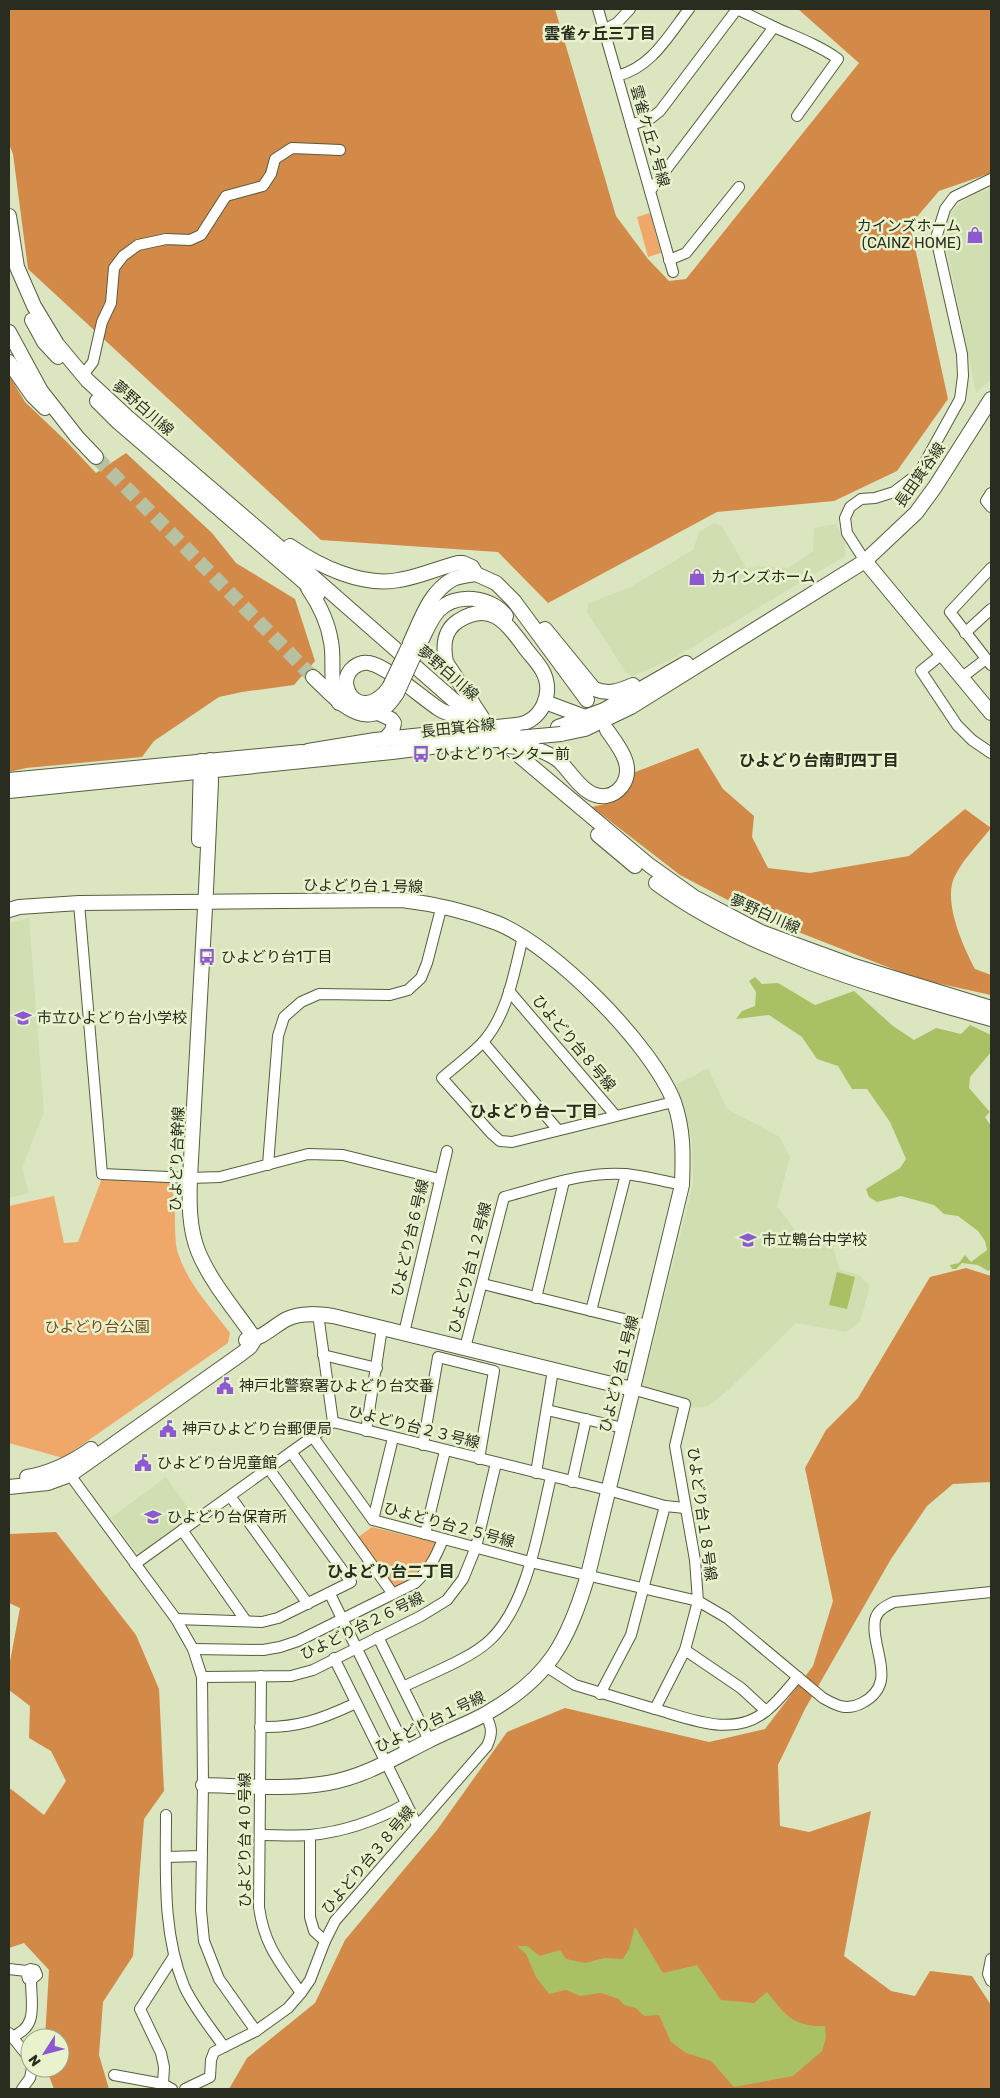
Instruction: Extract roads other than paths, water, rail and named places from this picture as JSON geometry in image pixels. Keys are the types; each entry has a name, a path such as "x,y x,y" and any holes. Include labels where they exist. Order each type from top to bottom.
{"street":[{"name":"雲雀ケ丘２号線","path":"598,9 673,272"},
{"path":"604,30 617,23 630,9"},
{"path":"617,76 630,73 643,65 654,54 689,9"},
{"path":"631,125 651,118 660,111 737,9 807,43 822,47 838,58 797,116"},
{"path":"650,191 774,27"},
{"path":"83,375 94,362 102,322 111,303 114,268 123,256 138,245 166,239 190,240 202,235 226,196 263,186 271,174 275,159 292,148 340,150"},
{"path":"991,179 954,197 945,209 936,238 962,354 963,376 960,399 918,473 894,492 876,498 861,499 850,507 845,518 847,533 865,561 991,713"},
{"path":"669,260 686,253 739,187"},
{"name":"夢野白川線","path":"9,216 13,267 26,309 44,342 78,381 118,422 650,879 709,918 759,942 890,989 991,1019"},
{"path":"9,238 13,267"},
{"name":"夢野白川線","path":"13,267 57,344 83,375 125,415 491,732 649,865 678,887 716,910 761,932 910,985 991,1008"},
{"path":"9,332 41,391 77,437"},
{"path":"9,362 32,395 96,457"},
{"name":"長田箕谷線","path":"9,791 308,751 462,737 585,729 631,707 865,561 916,513 991,400"},
{"path":"991,493 986,500 991,507"},
{"path":"222,498 302,555 350,575 393,581 463,563 472,567 476,574"},
{"name":"長田箕谷線","path":"559,730 604,710 686,663 784,602 865,561"},
{"path":"961,678 989,662 950,612 991,568"},
{"path":"378,713 391,703 394,690 414,646 428,605 441,588 454,579 476,574 489,579 506,592 528,618 587,700"},
{"path":"304,581 326,620 333,659 333,687 335,697 340,703"},
{"path":"414,646 438,611 456,600 475,599 492,604 502,611 528,645 543,671 548,694 541,711 535,717 523,724 462,737"},
{"path":"966,633 991,609"},
{"path":"491,732 446,662 443,645 448,630 453,624 466,616 480,613 492,614 510,627 536,660"},
{"path":"528,618 549,631 585,679 594,689 602,692 617,692 686,663"},
{"path":"941,655 921,671 957,725 972,740 991,753"},
{"path":"394,690 372,702 361,703 352,697 348,691 346,679 352,669 362,663 367,662 380,666 442,711 461,717"},
{"path":"313,677 340,703 353,712 361,714 378,713 391,719 394,723 392,731 385,739"},
{"path":"545,702 594,720 631,707"},
{"path":"308,751 385,739 462,737 534,748 552,755 581,786 591,793 606,796 619,790 624,783 628,766 619,747 607,730"},
{"name":"長田箕谷線","path":"9,780 392,752 462,737"},
{"name":"ひよどり台幹線","path":"206,765 201,903 185,1178 191,1225 198,1250 250,1342"},
{"name":"ひよどり台１号線","path":"9,910 19,907 79,903 402,900 442,905 498,924 523,937 568,970 612,1015 654,1066 674,1102 684,1143 682,1185 588,1575 577,1612 561,1647 546,1667 520,1693 485,1714 386,1762 330,1782 300,1787 203,1785"},
{"path":"79,903 102,1174 185,1178 220,1176 308,1154 343,1155 439,1179"},
{"path":"268,1164 278,1036 284,1017 301,1002 319,994 390,995 408,990 421,978 427,963 442,905"},
{"path":"523,937 509,990 497,1022 483,1042 442,1078 491,1133 500,1140 512,1142 615,1115 674,1102"},
{"name":"ひよどり台８号線","path":"509,990 615,1115"},
{"path":"483,1042 558,1130"},
{"name":"ひよどり台６号線","path":"404,1333 447,1151"},
{"name":"ひよどり台１２号線","path":"465,1348 504,1197 602,1174 626,1174 682,1185"},
{"path":"591,1311 626,1174"},
{"path":"536,1298 564,1182"},
{"path":"483,1284 648,1325"},
{"path":"9,1477 45,1473 79,1458 250,1342 288,1318 304,1314 318,1314 404,1333 632,1389"},
{"path":"318,1314 333,1422"},
{"path":"366,1431 382,1328"},
{"path":"9,1487 48,1483 70,1475 250,1342"},
{"path":"323,1355 377,1368"},
{"path":"423,1445 438,1357 494,1371 479,1459"},
{"path":"536,1473 553,1370"},
{"name":"ひよどり台１８号線","path":"632,1389 685,1404 675,1446 695,1560 698,1601 685,1650 655,1709"},
{"path":"547,1410 623,1428"},
{"path":"572,1482 586,1419"},
{"name":"ひよどり台２３号線","path":"135,1564 333,1422 608,1490 665,1506 685,1508"},
{"name":"ひよどり台２５号線","path":"313,1437 373,1520 530,1562 698,1601 728,1618 823,1698 839,1707 855,1706 870,1699 880,1686 883,1668 874,1630 876,1617 883,1608 894,1602 991,1592"},
{"path":"373,1520 393,1438"},
{"path":"425,1534 445,1450"},
{"path":"291,1452 393,1594"},
{"name":"ひよどり台２６号線","path":"202,1677 291,1676 312,1670 421,1616 447,1600 463,1579 476,1547 496,1463"},
{"path":"176,1619 262,1622 278,1618 351,1582 269,1469"},
{"path":"70,1475 176,1619 193,1649 202,1677 201,1910 204,1941 219,1978 256,2031"},
{"path":"403,1687 462,1658 490,1640 506,1621 520,1596 552,1477"},
{"path":"230,1496 308,1604"},
{"path":"600,1694 632,1635 665,1506"},
{"path":"182,1530 246,1621"},
{"path":"193,1649 264,1650 298,1642 415,1583 427,1572 436,1558 443,1539"},
{"path":"330,1594 408,1751"},
{"path":"378,1636 429,1740"},
{"path":"685,1650 741,1688 766,1711"},
{"path":"334,1658 417,1825"},
{"path":"546,1667 575,1685 600,1694 708,1724 730,1726 749,1721 766,1711 798,1677"},
{"name":"ひよどり台４０号線","path":"261,1676 259,1907 262,1927 270,1947 301,1994"},
{"path":"260,1727 283,1728 305,1724 326,1717 356,1703"},
{"name":"ひよどり台３８号線","path":"224,2047 256,2031 288,2008 301,1994 310,1980 335,1921 486,1746 492,1736 492,1726 485,1714"},
{"path":"260,1834 310,1835 349,1827 383,1817 406,1804"},
{"path":"166,1815 169,1934 174,1956 185,1986 198,2010 224,2047 214,2052 211,2060 210,2077 185,2089"},
{"path":"310,1835 310,1917 314,1931 325,1941"},
{"path":"166,1856 201,1856"},
{"path":"114,2075 167,2086 161,2053 140,2009 174,1956"},
{"path":"991,1959 988,1974 991,1982"},
{"path":"9,1969 29,1976 31,2018 29,2025 25,2031 10,2035 20,2047"},
{"path":"22,2089 30,2078"}],"tunnel":[{"path":"96,457 313,677"}],"place":[{"name":"カインズホーム (CAINZ HOME)","path":"975,235"},
{"name":"カインズホーム","path":"697,577"},
{"name":"ひよどりインター前","path":"421,754"},
{"name":"ひよどり台1丁目","path":"207,957"},
{"name":"市立ひよどり台小学校","path":"23,1018"},
{"name":"市立鵯台中学校","path":"748,1240"},
{"name":"神戸北警察署ひよどり台交番","path":"225,1386"},
{"name":"神戸ひよどり台郵便局","path":"168,1429"},
{"name":"ひよどり台児童館","path":"143,1463"},
{"name":"ひよどり台保育所","path":"153,1517"}],"district":[{"name":"雲雀ヶ丘三丁目","path":"600,33"},
{"name":"ひよどり台南町四丁目","path":"819,760"},
{"name":"ひよどり台一丁目","path":"534,1111"},
{"name":"ひよどり台二丁目","path":"391,1571"}],"park label":[{"name":"ひよどり台公園","path":"97,1327"}]}
